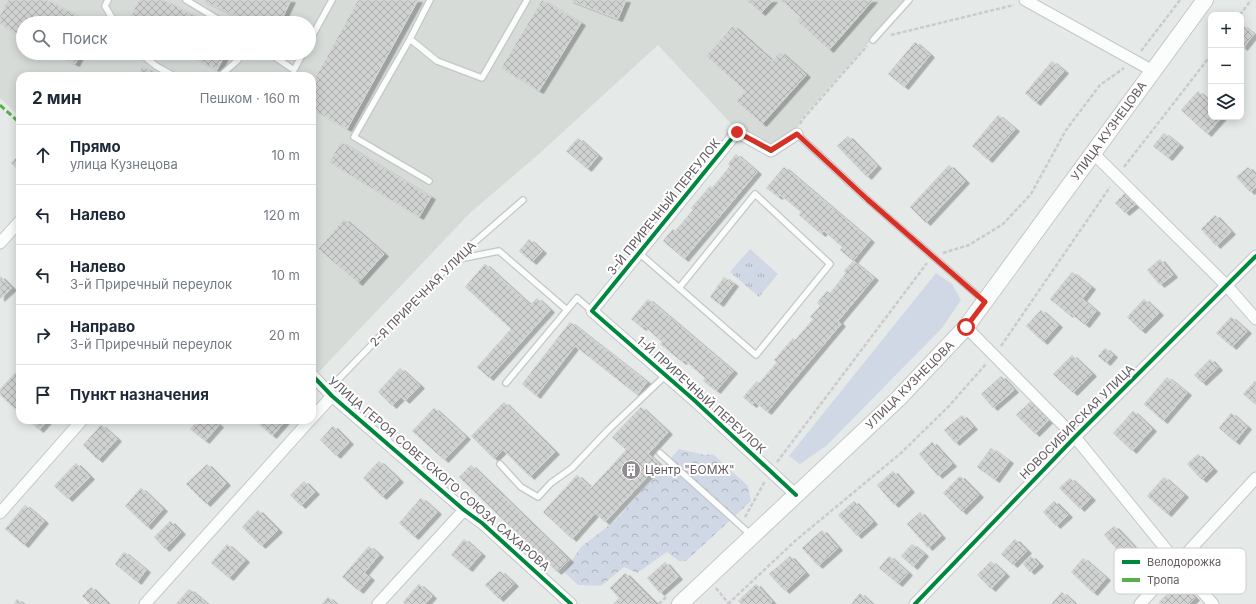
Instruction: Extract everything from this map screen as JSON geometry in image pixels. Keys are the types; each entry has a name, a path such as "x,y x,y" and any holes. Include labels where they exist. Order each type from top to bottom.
{"main road":[{"name":"УЛИЦА КУЗНЕЦОВА","path":"680,604 898,399 966,327 1205,0"}],"street":[{"path":"1027,1 1153,71"},
{"name":"3-Й ПРИРЕЧНЫЙ ПЕРЕУЛОК","path":"592,311 737,132 771,150 797,134"},
{"path":"1093,153 1227,286 1256,319"},
{"path":"0,243 16,225"},
{"name":"НОВОСИБИРСКАЯ УЛИЦА","path":"915,604 1075,437 1256,256"},
{"name":"1-Й ПРИРЕЧНЫЙ ПЕРЕУЛОК","path":"592,311 666,375 796,495"},
{"path":"966,327 1075,437 1165,548"},
{"name":"УЛИЦА ГЕРОЯ СОВЕТСКОГО СОЮЗА САХАРОВА","path":"316,380 464,510 482,523 571,604"},
{"name":"2-Я ПРИРЕЧНАЯ УЛИЦА","path":"316,412 330,393"},
{"path":"0,513 78,424"},
{"name":"2-Я ПРИРЕЧНАЯ УЛИЦА","path":"145,604 307,424"},
{"path":"1193,548 1256,478"},
{"path":"378,604 464,510"},
{"path":"1140,604 1150,594"},
{"path":"1204,594 1213,604"}],"lane":[{"path":"108,0 105,6 111,16"},
{"path":"186,0 212,16"},
{"path":"316,29 332,0"},
{"path":"429,181 354,137 410,39 430,0"},
{"path":"410,39 437,60 482,78 527,0"},
{"path":"873,40 909,0"},
{"path":"149,60 167,72"},
{"path":"224,72 238,60"},
{"path":"279,60 294,70 299,60"},
{"path":"797,134 932,257 985,302"},
{"path":"639,253 679,288 756,355 830,264 755,194 679,288"},
{"name":"2-Я ПРИРЕЧНАЯ УЛИЦА","path":"330,393 454,260 523,200"},
{"path":"454,260 499,251 567,310"},
{"path":"506,383 578,298 592,311"},
{"path":"500,464 521,487 538,497 551,483 572,468 608,430 666,375"},
{"path":"660,453 751,536"}],"path":[{"path":"770,471 932,257 969,245 1003,224 1031,194 1066,130 1100,85 1134,60 1180,0"},
{"path":"1242,12 1251,0"},
{"path":"797,134 802,120 873,40 1027,1"}],"shaded area":[{"path":"0,0 907,0 801,119 796,133 771,149 737,130 658,45 539,154 471,212 316,375 316,72 16,72 16,113 0,98"}],"green space":[{"path":"750,249 778,274 759,297 730,272"},
{"path":"936,273 952,284 961,300 942,328 826,446 800,464 789,456"},
{"path":"679,449 705,455 713,454 748,486 751,501 686,561 679,561 667,552 637,573 624,567 601,586 578,585 564,572 581,547 616,520"}],"building":[{"path":"8,0 47,0 78,16 16,16 16,33 0,24 0,15"},
{"path":"139,0 164,0 195,16 131,16"},
{"path":"202,0 291,0 283,16 235,16"},
{"path":"358,0 418,0 347,129 316,111 316,77"},
{"path":"542,0 581,23 539,91 501,68"},
{"path":"569,0 626,0 618,19"},
{"path":"746,0 773,0 761,13"},
{"path":"780,0 873,0 829,50 797,21 800,17"},
{"path":"733,26 772,61 780,52 806,75 762,124 736,101 745,91 706,56"},
{"path":"1244,26 1254,34 1244,47"},
{"path":"915,42 930,55 904,87 888,74"},
{"path":"67,60 77,60 75,64"},
{"path":"198,60 222,60 217,70"},
{"path":"1052,61 1064,71 1036,103 1025,93"},
{"path":"142,66 155,72 140,72"},
{"path":"1198,91 1208,100 1208,120 1219,120 1207,134 1181,110"},
{"path":"998,115 1015,129 988,160 972,146"},
{"path":"1164,133 1179,145 1168,158 1153,146"},
{"path":"848,136 877,166 867,177 837,146"},
{"path":"578,138 598,156 587,169 566,151"},
{"path":"341,142 431,197 419,217 329,162"},
{"path":"736,154 757,172 684,259 663,241 673,229 675,231 693,210 691,208 710,186 712,188 730,166 728,164"},
{"path":"16,158 16,167 11,163"},
{"path":"949,165 965,181 926,223 910,207"},
{"path":"784,167 870,240 853,261 840,250 842,247 824,231 821,234 799,215 801,212 780,195 778,197 766,188"},
{"path":"1248,167 1256,176 1256,187 1250,192 1236,177"},
{"path":"1127,191 1138,202 1125,213 1115,203"},
{"path":"1215,215 1231,232 1216,246 1201,229"},
{"path":"344,219 384,254 358,283 318,249"},
{"path":"529,239 542,251 532,262 519,251"},
{"path":"1160,259 1173,275 1160,285 1147,270"},
{"path":"853,261 874,278 838,321 841,324 767,412 755,402 752,405 743,397 757,381 759,383 777,362 774,360 793,338 795,340 813,319 810,317 820,306 817,303 827,291 830,293 846,273 844,271"},
{"path":"485,264 530,305 537,298 550,310 489,378 477,367 511,329 465,287"},
{"path":"1072,272 1091,287 1082,299 1096,311 1085,325 1070,313 1069,315 1050,299"},
{"path":"0,276 12,288 0,299"},
{"path":"724,277 734,284 719,304 710,297"},
{"path":"648,299 733,371 716,391 703,381 705,378 684,360 682,362 660,344 662,342 644,326 642,328 631,319"},
{"path":"1144,299 1159,313 1141,331 1127,317"},
{"path":"1041,310 1058,325 1043,342 1026,326"},
{"path":"1231,317 1247,331 1232,347 1216,333"},
{"path":"570,322 647,382 637,395 575,346 536,396 522,384"},
{"path":"1105,348 1113,355 1106,363 1098,356"},
{"path":"1072,355 1092,374 1073,393 1053,374"},
{"path":"1210,359 1218,368 1202,383 1194,375"},
{"path":"400,368 420,386 405,401 401,397 392,406 378,392"},
{"path":"16,372 15,409 0,395 0,389"},
{"path":"1001,376 1014,390 993,408 981,394"},
{"path":"1167,377 1187,393 1163,421 1144,404"},
{"path":"1255,381 1256,382 1256,405 1243,394"},
{"path":"1032,400 1050,419 1035,434 1016,415"},
{"path":"504,402 555,452 530,477 503,450 494,459 471,436"},
{"name":"Центр \"БОМЖ\"","path":"641,407 668,432 648,454 659,464 605,522 595,513 572,539 543,512 577,475 591,488 626,450 612,437"},
{"path":"434,408 466,437 444,460 412,431"},
{"path":"1133,411 1152,429 1132,451 1113,433"},
{"path":"1231,413 1247,427 1235,442 1219,428"},
{"path":"962,415 973,427 955,443 944,430"},
{"path":"32,424 44,424 39,430"},
{"path":"194,424 219,425 205,441 190,429"},
{"path":"259,424 282,424 272,436"},
{"path":"101,425 117,439 98,460 83,445"},
{"path":"333,426 349,442 336,456 320,440"},
{"path":"932,442 952,464 938,476 919,454"},
{"path":"991,448 1009,461 995,480 977,467"},
{"path":"1198,454 1213,469 1202,480 1187,464"},
{"path":"379,461 399,480 382,497 363,478"},
{"path":"76,463 90,477 68,499 54,486"},
{"path":"207,464 226,483 206,504 186,484"},
{"path":"471,465 569,560 557,572 459,477"},
{"path":"893,471 910,490 894,505 877,485"},
{"path":"960,476 979,495 962,512 943,493"},
{"path":"1164,477 1184,495 1167,514 1147,496"},
{"path":"1070,478 1091,498 1080,509 1059,488"},
{"path":"304,481 315,492 301,506 290,495"},
{"path":"141,488 163,509 147,527 125,506"},
{"path":"421,498 437,512 414,537 399,523"},
{"path":"854,501 873,522 857,536 838,515"},
{"path":"1054,501 1068,515 1056,526 1043,512"},
{"path":"25,505 44,521 24,545 5,529"},
{"path":"258,510 278,530 261,546 242,527"},
{"path":"920,512 941,536 928,548 907,524"},
{"path":"170,521 181,532 165,549 154,537"},
{"path":"1114,526 1134,547 1116,548 1104,535"},
{"path":"822,530 838,548 818,566 802,548"},
{"path":"464,539 481,554 468,569 451,555"},
{"path":"1015,539 1027,551 1013,565 1001,554"},
{"path":"227,544 245,560 229,578 211,563"},
{"path":"912,544 924,554 913,567 901,556"},
{"path":"369,546 379,555 364,573 370,578 359,591 342,577"},
{"path":"124,552 146,570 137,582 115,564"},
{"path":"790,556 805,573 785,591 769,574"},
{"path":"889,556 908,573 898,584 879,568"},
{"path":"1031,556 1039,564 1030,572 1023,564"},
{"path":"1083,558 1106,578 1093,593 1071,572"},
{"path":"991,561 1005,574 991,589 977,575"},
{"path":"665,562 678,577 660,593 647,578"},
{"path":"500,571 514,584 499,599 485,585"},
{"path":"625,573 655,604 613,604 619,598 610,588"},
{"path":"419,584 432,596 425,604 405,604 403,602"},
{"path":"756,584 772,602 770,604 741,604 738,601"},
{"path":"91,587 108,604 90,604 82,596"},
{"path":"189,589 207,604 176,604"},
{"path":"1062,592 1075,604 1051,604"},
{"path":"860,593 872,604 851,604"},
{"path":"1167,594 1191,594 1195,598 1189,604 1160,604 1159,602"},
{"path":"328,597 336,604 322,604"},
{"path":"17,599 23,604 14,604"}],"marked path":[{"path":"0,105 16,119"}],"cycle path":[{"path":"796,495 694,400 592,311 737,132 771,151 797,134"},
{"path":"915,604 1075,437 1256,256"},
{"path":"316,379 332,396 464,510 482,523 571,604"}],"place":[{"name":"Центр \"БОМЖ\"","path":"631,470"}],"route":[{"path":"737,132 771,150 797,134 809,144 867,199 959,281 985,302 966,327"}]}
